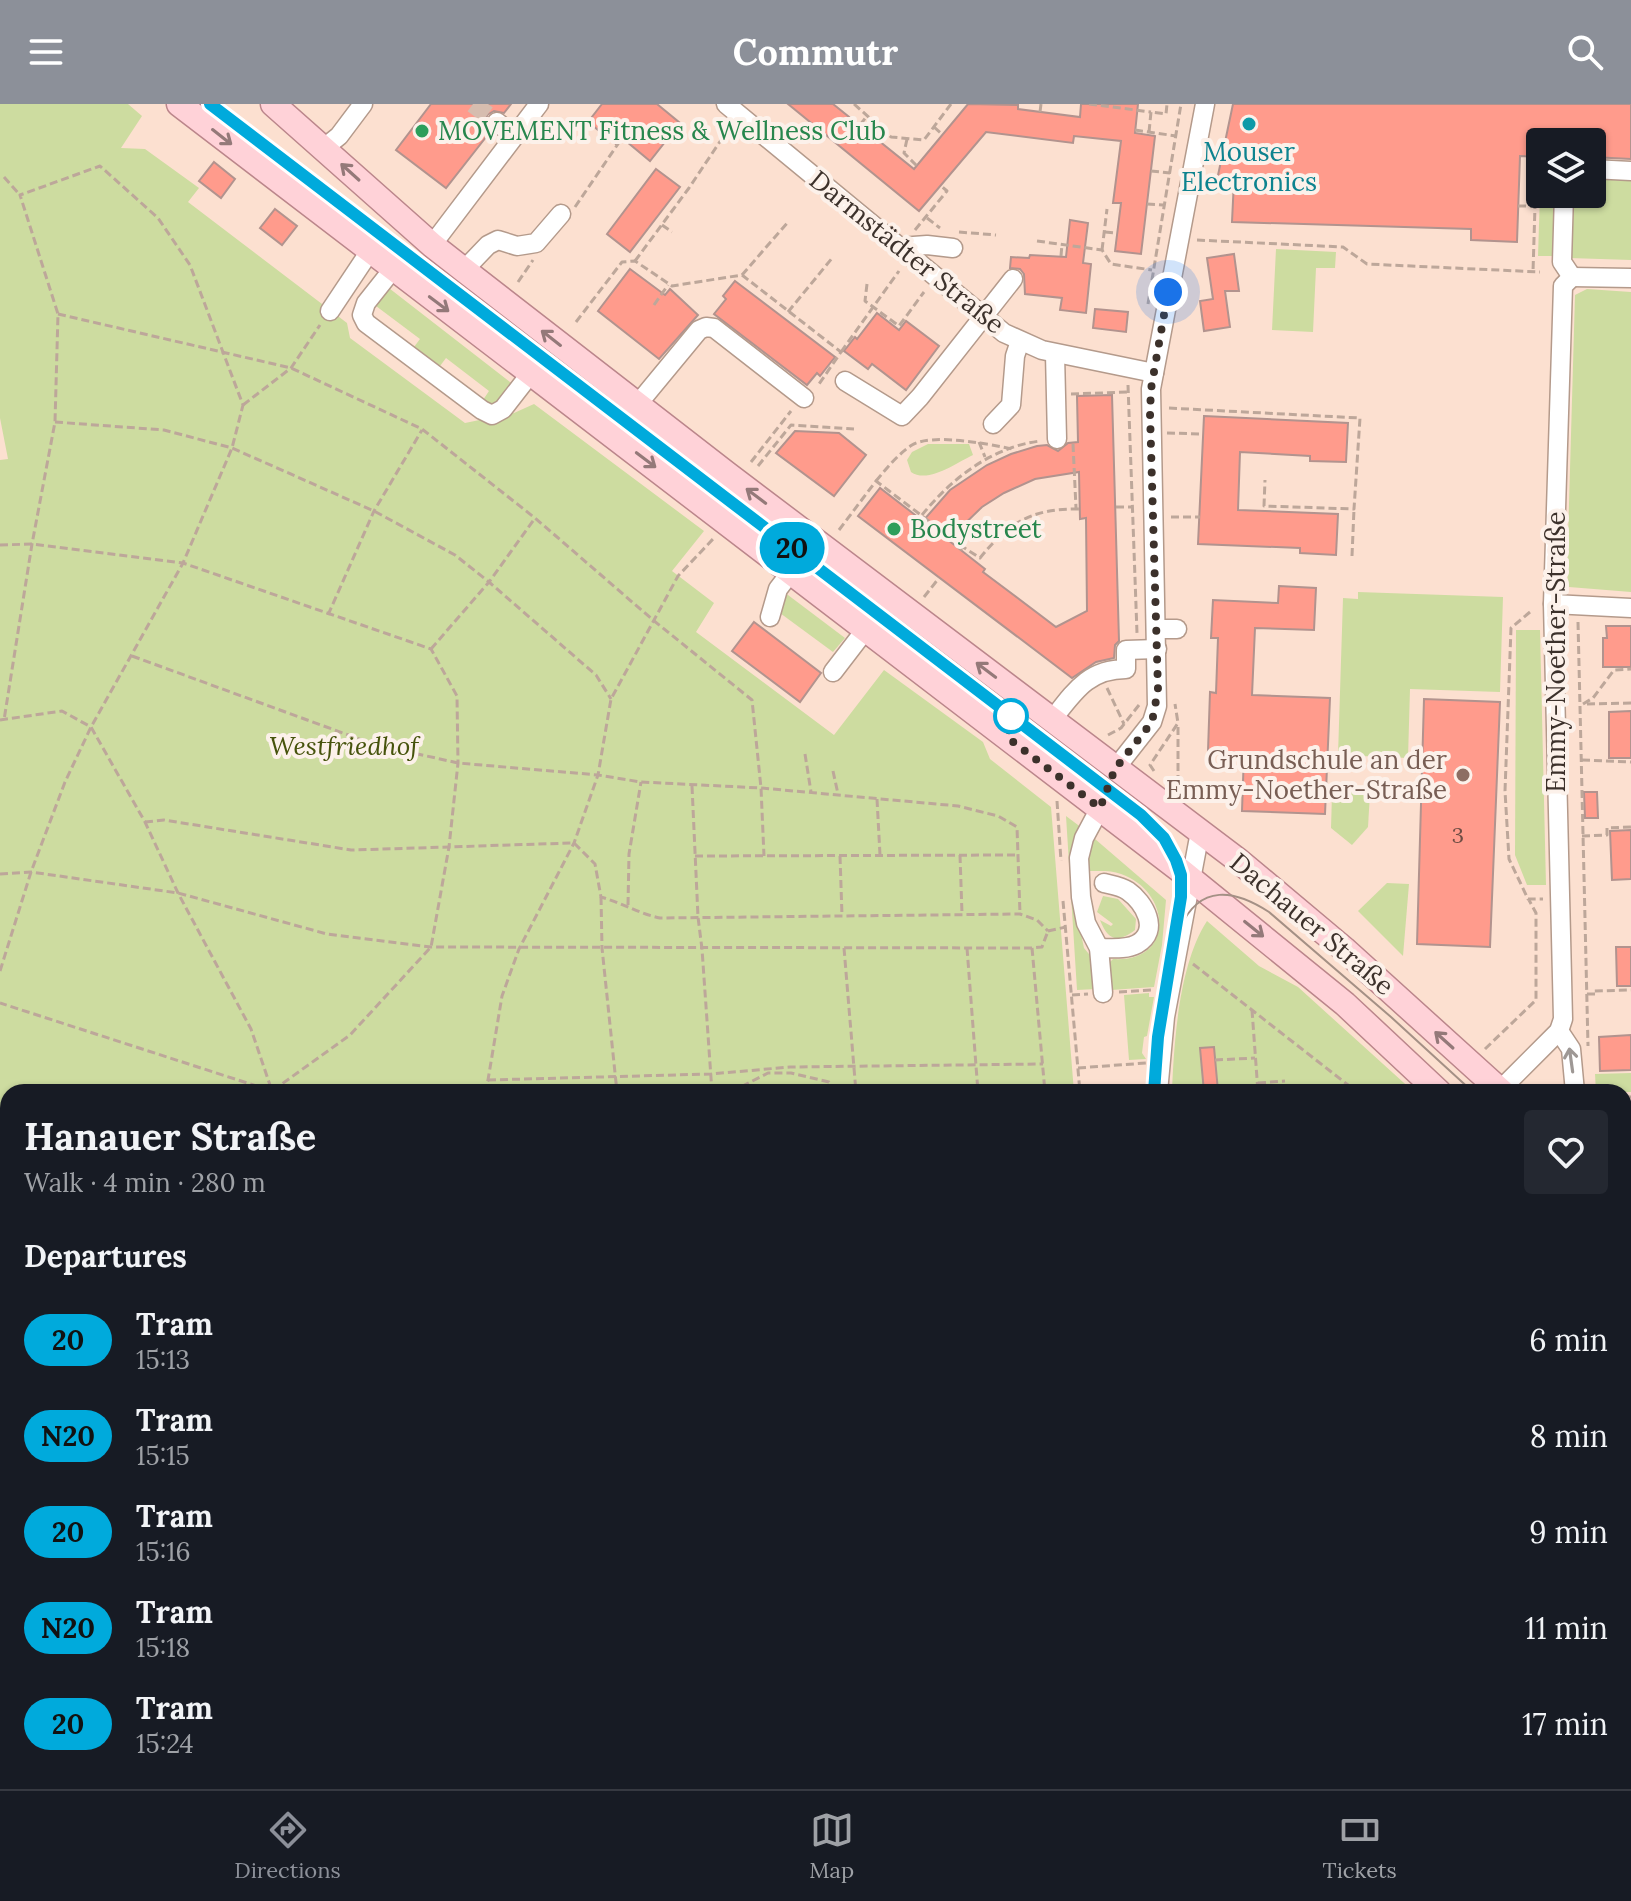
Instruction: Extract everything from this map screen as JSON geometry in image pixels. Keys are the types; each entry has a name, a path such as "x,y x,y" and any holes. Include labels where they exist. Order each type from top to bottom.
{"main road":[{"name":"Dachauer Straße","path":"179,104 1100,808 1345,1004 1430,1084"},
{"name":"Dachauer Straße","path":"273,104 432,245 637,405 1200,832 1344,949 1492,1084"},
{"path":"1100,808 1115,769"}],"street":[{"path":"324,148 339,136 363,104"},
{"path":"432,245 539,104"},
{"name":"Darmstädter Straße","path":"726,104 905,242 982,317 1004,333 1055,354 1154,373"},
{"path":"1115,769 1152,722 1158,690 1150,413 1154,373 1205,104"},
{"path":"497,122 514,136"},
{"path":"1606,170 1631,171"},
{"path":"1564,208 1562,262 1572,277 1631,278"},
{"path":"464,270 488,245 498,240 517,246 536,243 561,214"},
{"path":"905,242 927,245 954,240"},
{"path":"330,311 370,251"},
{"path":"393,269 366,303 362,315 366,323 492,415 503,409 531,373"},
{"name":"Emmy-Noether-Straße","path":"1572,277 1563,286 1553,604 1563,1019 1559,1031 1571,1049 1574,1084"},
{"path":"845,381 902,416 1013,279"},
{"path":"637,405 699,330 706,327 714,328 804,398"},
{"path":"993,424 1011,405 1015,356 1020,341"},
{"path":"1055,354 1057,439"},
{"path":"770,617 778,589 791,572"},
{"path":"1553,604 1631,608"},
{"path":"833,672 866,629"},
{"path":"1156,629 1177,629"},
{"path":"1052,720 1091,677 1108,669 1126,669 1126,650 1157,649"},
{"path":"1100,808 1084,838 1079,858 1081,897 1086,923 1099,948 1103,993"},
{"path":"1159,1084 1165,1017 1200,832"},
{"path":"1099,948 1136,945 1148,928 1148,916 1135,897 1120,887 1104,883"},
{"path":"1507,1084 1559,1031"}],"path":[{"path":"854,104 891,137 924,140 951,104"},
{"path":"1040,112 1041,104"},
{"path":"1093,105 1166,114 1167,104"},
{"path":"1149,132 1151,112"},
{"path":"860,125 867,116"},
{"path":"934,127 943,135"},
{"path":"1135,130 1176,136"},
{"path":"635,261 727,131"},
{"path":"900,158 908,139"},
{"path":"904,153 917,166"},
{"path":"0,971 31,872 65,782 91,727 183,563 232,448 243,405 190,265 158,218 100,166 20,195"},
{"path":"1151,171 1170,173"},
{"path":"4,177 20,195 58,314 55,422 2,720 62,711 91,727 145,822 178,893 251,1029 270,1084"},
{"path":"905,242 947,191 940,185"},
{"path":"1147,204 1164,206"},
{"path":"1518,206 1535,206 1533,272"},
{"path":"1107,209 1102,250 1111,264 1172,272"},
{"path":"742,275 788,222"},
{"path":"662,224 672,232"},
{"path":"1104,232 1117,233"},
{"path":"954,240 996,235"},
{"path":"1191,240 1343,247 1367,264 1540,272"},
{"path":"1037,241 1102,250"},
{"path":"1061,256 1062,244"},
{"path":"788,312 833,257"},
{"path":"841,352 899,271"},
{"path":"654,305 669,284"},
{"path":"867,284 865,301 899,326 924,292"},
{"path":"243,405 291,368 330,311"},
{"path":"58,314 291,368 422,429 535,518 752,700 764,856"},
{"path":"1071,394 1128,392"},
{"path":"1165,408 1360,418 1352,556"},
{"path":"55,422 164,430 232,448 374,511 455,555 596,675 611,699"},
{"path":"758,466 791,425 854,429"},
{"path":"328,615 374,511 422,429"},
{"path":"1165,433 1203,434"},
{"path":"876,481 962,548 980,558 997,537 1020,520 1045,510 1078,508 1073,437 1035,441 985,459 943,490 922,515"},
{"path":"839,530 894,460 915,443 943,440 979,442 1012,449"},
{"path":"979,442 985,459"},
{"path":"1265,480 1264,506 1354,509"},
{"path":"1116,507 1132,507"},
{"path":"1168,520 1200,517"},
{"path":"431,649 489,582 535,518"},
{"path":"486,1084 502,996 519,949 574,843 598,775 611,699 678,576 718,533"},
{"path":"0,545 32,544 183,563 431,649 457,696 458,763 449,847 431,947 350,1035 282,1084"},
{"path":"924,597 939,578"},
{"path":"1485,1049 1536,1000 1536,913 1509,859 1505,791 1511,628 1530,612"},
{"path":"1578,614 1588,1050"},
{"path":"132,656 373,744 458,763 598,775 641,782 877,797 958,806 998,816 1017,827 1020,914"},
{"path":"1581,704 1593,698 1614,670 1631,669"},
{"path":"1581,704 1631,703"},
{"path":"1114,704 1124,724"},
{"path":"1175,704 1178,783"},
{"path":"1150,765 1178,723"},
{"path":"805,754 811,792"},
{"path":"1580,760 1631,762"},
{"path":"833,771 838,794"},
{"path":"628,905 629,854 641,782"},
{"path":"692,786 698,917 712,1084"},
{"path":"877,797 880,855"},
{"path":"1057,799 1061,870"},
{"path":"145,822 164,820 351,850 574,843 595,864 601,897 602,948 616,1084"},
{"path":"1582,836 1607,835 1607,828 1631,827"},
{"path":"960,855 962,914"},
{"path":"695,856 1018,855"},
{"path":"840,856 842,916"},
{"path":"0,874 31,872 178,893 327,934 431,947 1032,948 1042,947 1048,931"},
{"path":"601,897 628,905 644,915 660,918 1020,914 1037,920 1048,931"},
{"path":"1063,898 1079,1084"},
{"path":"1528,899 1558,898"},
{"path":"1048,931 1066,927"},
{"path":"967,947 977,1084"},
{"path":"844,948 855,1084"},
{"path":"1032,948 1044,1084"},
{"path":"1189,961 1347,1084"},
{"path":"1587,994 1631,990"},
{"path":"0,1003 250,1084"},
{"path":"1252,1010 1258,1083 1285,1081"},
{"path":"1215,1060 1256,1058"},
{"path":"1078,1068 1150,1063"},
{"path":"488,1080 711,1074 790,1067 1043,1064"},
{"path":"790,1067 791,1073"},
{"path":"747,1084 768,1073 791,1073 831,1084"}],"green space":[{"name":"Westfriedhof","path":"0,104 128,104 142,116 121,148 145,149 199,188 188,202 347,323 350,338 465,423 514,413 534,404 704,531 672,571 714,603 696,632 834,735 884,670 983,742 990,759 1051,807 1073,1084 0,1084 0,460 8,459 0,418"},
{"path":"1606,178 1631,179 1631,260 1569,258 1570,208 1606,208"},
{"path":"1540,208 1557,208 1555,256 1538,256"},
{"path":"1276,249 1336,252 1335,268 1316,268 1313,332 1272,330"},
{"path":"385,285 515,386 494,407 483,400 489,391 446,358 440,366 414,347 420,339 376,306 370,313"},
{"path":"1587,289 1631,292 1631,592 1569,587 1567,574 1575,295"},
{"path":"928,444 969,444 973,455 934,474 925,476 911,472 907,460 912,452"},
{"path":"784,592 845,638 833,652 780,613"},
{"path":"1358,592 1503,597 1500,692 1410,689 1408,758 1338,755 1343,598 1358,599"},
{"path":"1516,630 1540,630 1546,885 1527,885 1515,855"},
{"path":"1370,793 1368,827 1352,845 1331,828 1332,794"},
{"path":"1066,816 1082,828 1071,850 1077,915 1084,948 1093,959 1096,989 1077,990"},
{"path":"1095,839 1166,900 1154,987 1111,990 1109,963 1113,959 1133,957 1148,950 1156,938 1159,924 1157,909 1150,895 1138,883 1117,873 1089,871 1089,849"},
{"path":"1387,883 1409,884 1403,956 1358,911"},
{"path":"1103,896 1118,899 1136,919 1135,930 1119,938 1106,932 1100,920 1111,926 1113,924 1097,912"},
{"path":"1207,921 1259,966 1298,987 1405,1084 1173,1084 1184,981"},
{"path":"1149,993 1149,997 1154,997 1147,1036 1144,1037 1142,1053 1146,1059 1129,1060 1124,995"},
{"path":"1631,1073 1631,1084 1596,1084 1595,1074"}],"building":[{"path":"431,104 511,104 504,113 494,111 487,115 486,125 490,132 446,188 396,150"},
{"path":"602,104 657,104 680,123 650,161 621,137 616,144 588,122"},
{"path":"788,104 833,104 914,169 968,104 1018,105 1018,109 1080,117 1081,104 1138,104 1135,133 1155,136 1141,254 1115,251 1121,203 1113,203 1121,141 1074,136 1073,143 986,132 919,211"},
{"path":"1233,104 1631,104 1631,159 1606,158 1606,128 1526,128 1526,156 1520,156 1517,242 1471,240 1471,229 1232,222 1234,180 1217,180"},
{"path":"214,162 235,179 221,198 199,181"},
{"path":"656,169 680,187 630,252 607,234"},
{"path":"275,209 297,226 282,245 260,228"},
{"path":"1070,220 1088,223 1083,263 1091,264 1086,313 1060,310 1062,298 1025,294 1024,274 1020,269 1010,268 1011,257 1066,257"},
{"path":"1234,254 1239,291 1225,291 1230,327 1204,331 1200,301 1213,299 1207,258"},
{"path":"630,269 665,295 670,289 698,315 659,359 598,311"},
{"path":"735,281 835,357 820,376 817,373 807,385 714,314"},
{"path":"1095,309 1128,312 1126,332 1093,328"},
{"path":"877,313 899,330 906,321 939,346 906,390 872,364 868,369 844,351"},
{"path":"1112,395 1119,641 1115,645 1114,658 1096,662 1072,678 858,516 880,488 923,521 950,490 987,465 1037,446 1047,445 1058,451 1068,443 1078,442 1077,396","holes":["1079,472 1080,519 1086,518 1087,611 1056,627 983,572 985,569 948,540 982,507 1004,493 1035,479"]},
{"path":"1204,416 1348,423 1346,462 1310,461 1310,456 1240,452 1238,510 1338,514 1336,555 1300,553 1300,548 1198,544"},
{"path":"795,431 839,433 866,455 834,496 776,453"},
{"path":"1279,586 1316,588 1314,630 1255,628 1252,695 1330,698 1325,814 1242,811 1244,753 1208,751 1210,692 1216,693 1218,638 1211,638 1213,600 1278,603"},
{"path":"754,622 821,673 800,702 732,651"},
{"path":"1606,626 1631,626 1631,667 1603,667"},
{"path":"1424,699 1500,702 1490,947 1417,944"},
{"path":"1631,711 1631,758 1609,758 1609,712"},
{"path":"1584,792 1597,792 1598,818 1585,818"},
{"path":"1631,830 1631,879 1612,880 1610,831"},
{"path":"1616,947 1631,947 1631,986 1617,986"},
{"path":"1631,1035 1631,1070 1600,1071 1599,1037"},
{"path":"1214,1047 1217,1084 1203,1084 1200,1048"}],"tunnel":[{"path":"473,104 497,122"}],"tram line":[{"path":"210,104 1133,809 1164,838 1176,860 1181,880 1154,1084"},
{"name":"20","path":"210,104 1158,831 1169,844 1176,860 1182,888 1158,1037 1154,1084"},
{"path":"1180,928 1198,903 1219,895 1244,899 1269,912 1464,1084"}],"place":[{"name":"Mouser Electronics","path":"1249,124"},
{"name":"MOVEMENT Fitness & Wellness Club","path":"422,131"},
{"name":"Bodystreet","path":"894,529"},
{"name":"Grundschule an der Emmy-Noether-Straße","path":"1463,775"}],"route":[{"path":"1011,716 1008,738 1100,808 1115,769 1152,722 1158,690 1150,413 1151,389 1168,292"}]}
